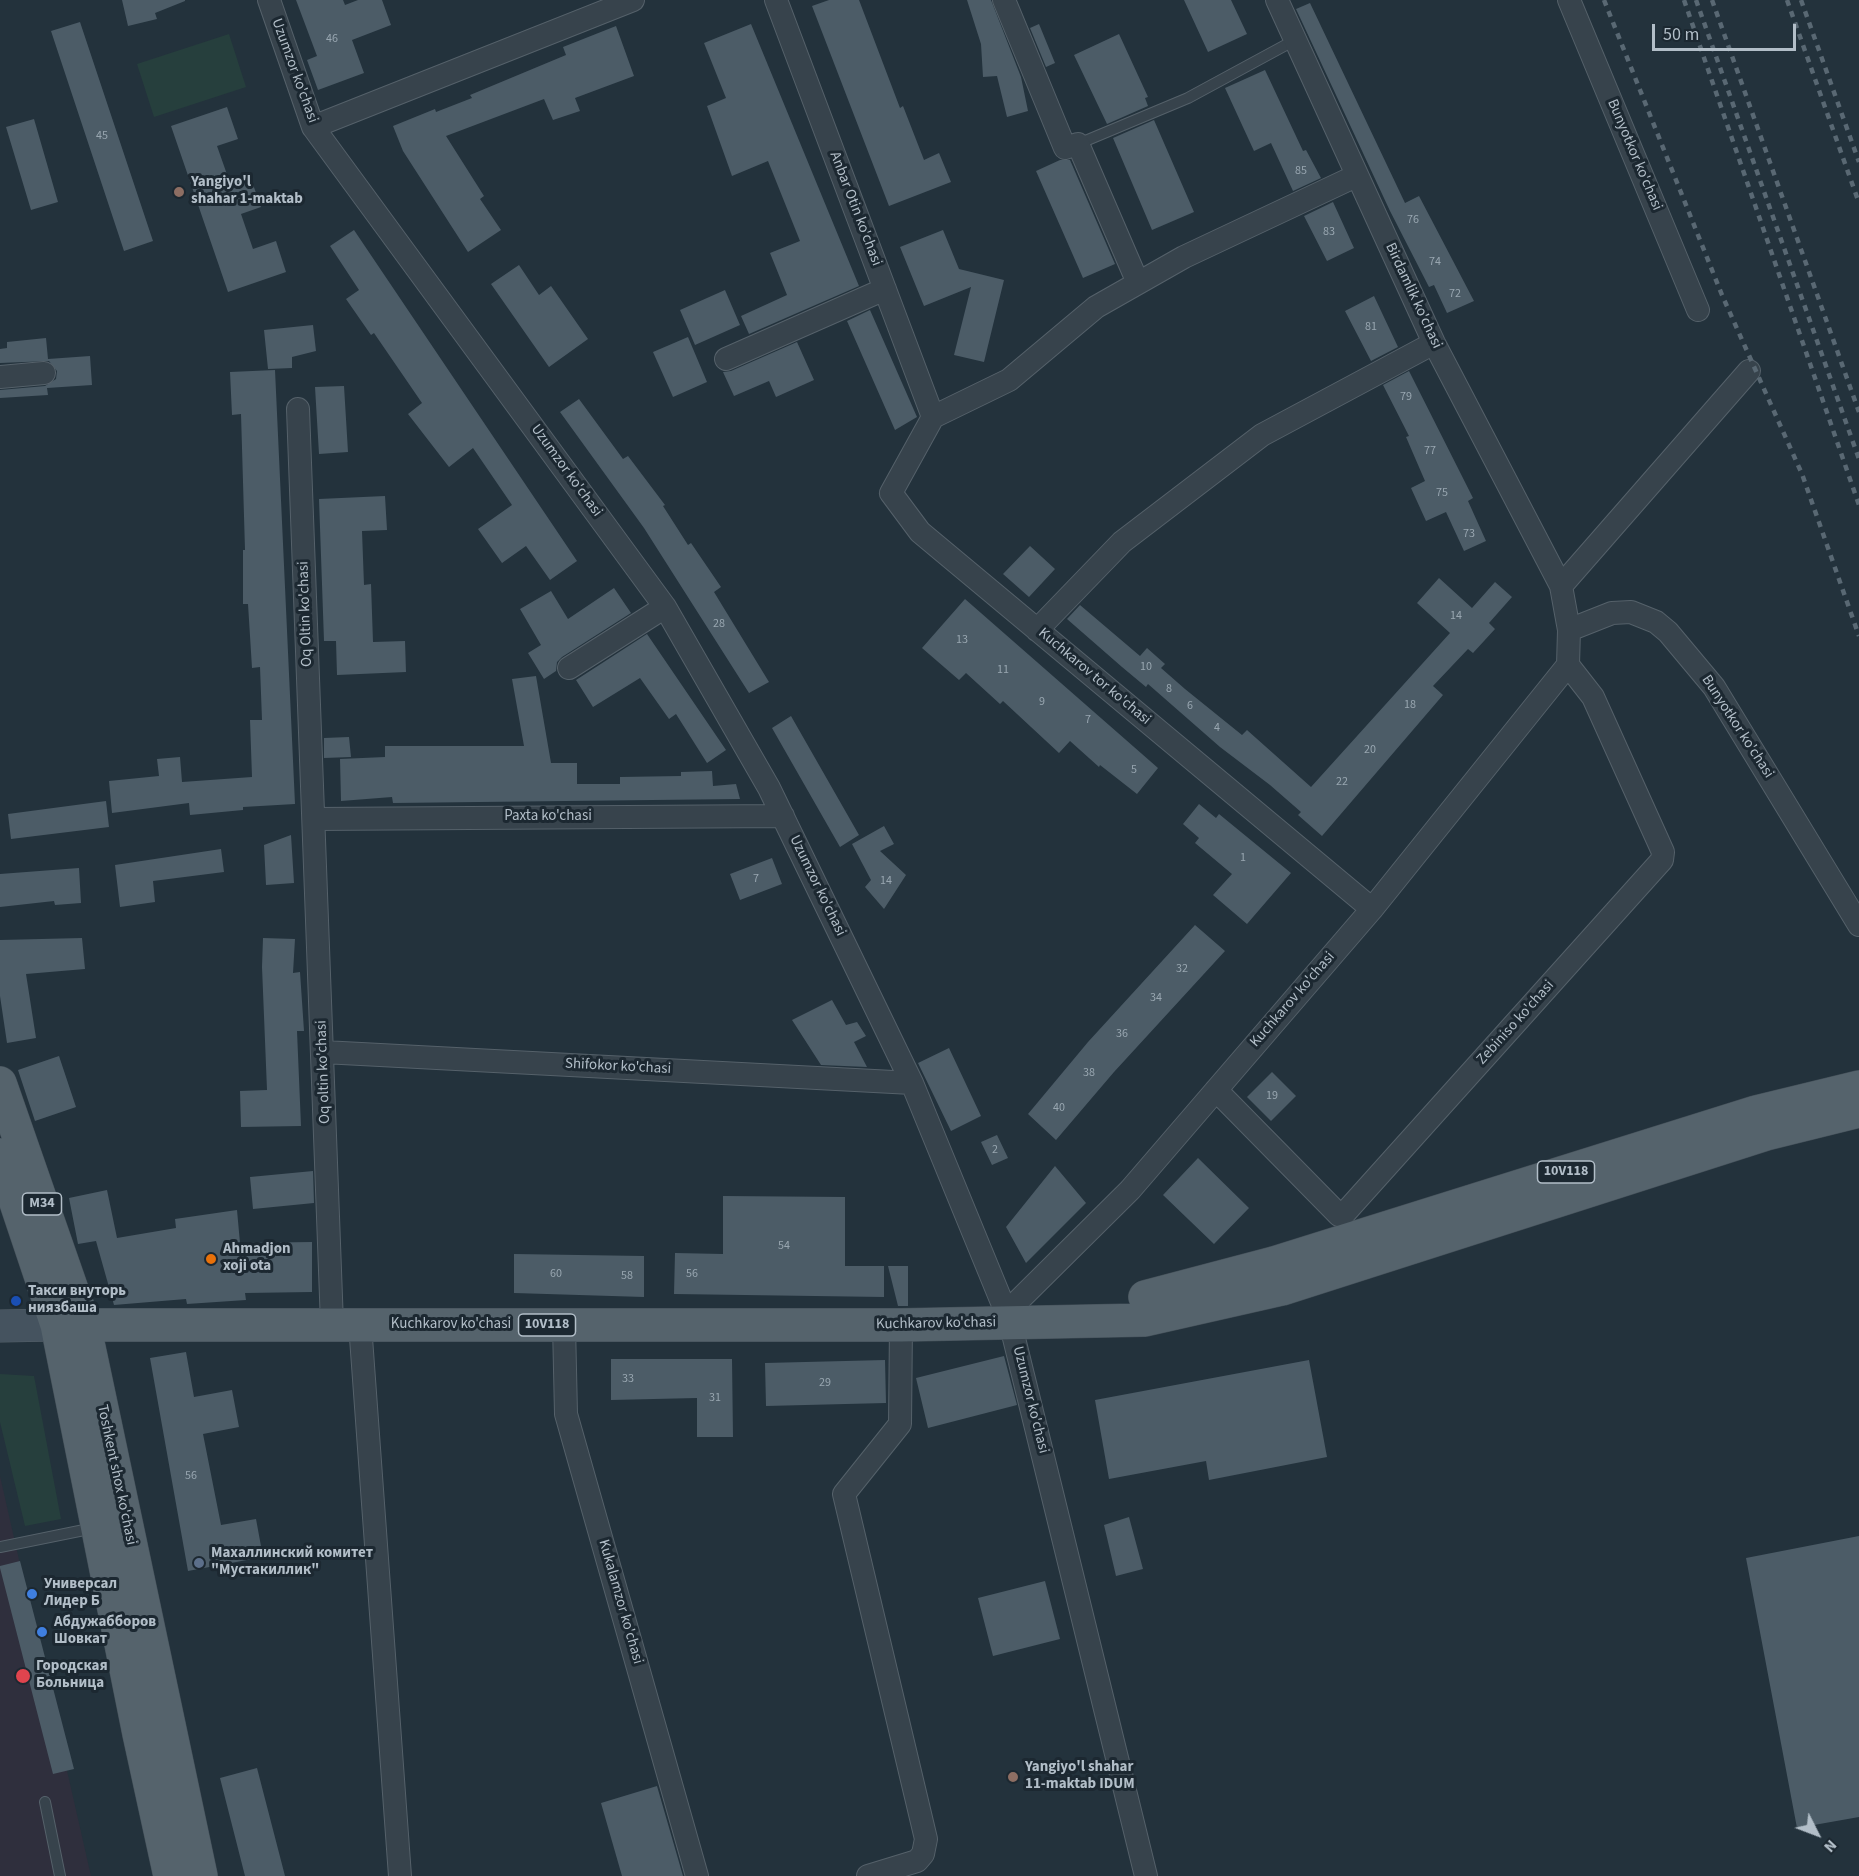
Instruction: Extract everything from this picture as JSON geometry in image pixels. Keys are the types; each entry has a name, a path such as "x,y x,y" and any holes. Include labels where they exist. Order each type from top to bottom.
{"main road":[{"name":"Toshkent shox ko'chasi","path":"0,1083 70,1324 201,1876"},
{"name":"10V118","path":"1278,1276 1756,1112 1859,1087"},
{"name":"10V118","path":"1010,1322 1278,1276 1766,1134 1859,1111"},
{"name":"Toshkent shox ko'chasi","path":"0,1155 70,1324 97,1527 170,1876"},
{"name":"Kuchkarov ko'chasi","path":"0,1326 70,1324 901,1325 1010,1322"}],"street":[{"name":"Uzumzor ko'chasi","path":"269,0 313,127 665,607 783,816 912,1083 1010,1322 1146,1876"},
{"path":"313,127 633,0"},
{"name":"Anbar Otin ko'chasi","path":"776,0 933,417"},
{"path":"1004,0 1065,148 1078,144 1138,283"},
{"name":"Birdamlik ko'chasi","path":"1277,0 1434,343 1561,586"},
{"name":"Bunyotkor ko'chasi","path":"1569,0 1698,310"},
{"path":"933,417 1009,380 1096,307 1138,283 1184,257 1356,176"},
{"path":"726,359 885,289"},
{"path":"1038,630 1122,542 1262,435 1434,343"},
{"path":"1568,665 1569,630 1561,586 1749,370"},
{"path":"0,377 44,374"},
{"name":"Oq Oltin ko'chasi","path":"298,409 314,819"},
{"name":"Kuchkarov tor ko'chasi","path":"933,417 891,493 920,532 1372,909"},
{"path":"569,668 665,607"},
{"name":"Bunyotkor ko'chasi","path":"1569,630 1612,613 1631,612 1656,622 1668,632 1714,687 1859,925"},
{"name":"Kuchkarov ko'chasi","path":"1010,1322 1019,1300 1130,1190 1372,909 1568,665"},
{"name":"Zebiniso ko'chasi","path":"1216,1090 1339,1215 1343,1215 1662,860 1663,852 1593,697 1568,665"},
{"name":"Paxta ko'chasi","path":"314,819 783,816"},
{"name":"Oq oltin ko'chasi","path":"314,819 323,1052 346,1324"},
{"name":"Shifokor ko'chasi","path":"323,1052 912,1083"},
{"path":"346,1324 400,1876"},
{"name":"Kukalamzor ko'chasi","path":"564,1325 566,1414 697,1876"},
{"path":"868,1876 917,1861 923,1854 926,1839 844,1494 900,1424 901,1325"}],"lane":[{"path":"1078,144 1188,98 1295,40"},
{"path":"0,1547 97,1527"},
{"path":"45,1802 60,1876"}],"shaded area":[{"name":"Городская Больница","path":"0,1476 91,1876 0,1876"}],"green space":[{"path":"229,34 246,87 154,117 137,64"},
{"path":"0,1374 34,1376 61,1519 25,1526 0,1422"}],"building":[{"path":"122,0 185,1 155,13 157,19 128,26"},
{"path":"296,0 343,0 345,5 358,0 382,0 391,25 352,40 364,73 318,90 307,60 317,56"},
{"path":"829,0 859,0 900,108 903,106 924,160 939,153 951,182 889,206 812,6"},
{"path":"967,0 991,0 1021,77 1028,111 1007,117 997,76 983,77 981,44"},
{"path":"1184,0 1231,0 1247,34 1208,52"},
{"path":"1310,3 1405,203 1419,196 1474,301 1447,313 1434,285 1429,287 1390,211 1296,9"},
{"path":"80,22 153,241 124,251 51,31"},
{"path":"751,24 859,286 749,334 741,316 787,295 770,253 800,241 768,161 732,176 707,106 726,98 704,43"},
{"path":"1039,24 1055,63 1046,67 1030,28"},
{"path":"616,26 634,76 575,98 580,111 553,120 544,99 446,136 484,196 480,199 501,230 468,252 403,151 393,126 435,109 436,112 472,98 470,95 566,55 563,47"},
{"path":"1119,34 1148,97 1145,98 1148,106 1107,124 1074,55"},
{"path":"1265,70 1303,151 1306,150 1321,178 1293,191 1271,143 1254,151 1225,88"},
{"path":"227,107 238,139 217,146 230,183 250,176 261,207 241,214 253,249 276,241 286,272 228,292 171,126"},
{"path":"34,119 58,202 31,210 6,127"},
{"path":"1154,120 1194,212 1152,230 1113,138"},
{"path":"1060,160 1070,160 1115,264 1083,278 1036,171"},
{"path":"1333,202 1354,248 1327,261 1304,216"},
{"path":"354,230 577,561 550,580 526,546 502,563 478,529 512,505 473,448 449,467 408,414 422,403 374,333 371,335 346,299 359,290 330,246"},
{"path":"943,230 959,269 1004,280 984,362 954,355 971,287 924,306 900,247"},
{"path":"519,265 539,295 551,286 588,339 549,367 491,284"},
{"path":"725,290 740,325 695,345 680,310"},
{"path":"1374,296 1398,347 1371,361 1345,311"},
{"path":"870,310 917,417 895,430 847,321"},
{"path":"313,325 316,351 292,357 292,368 268,369 264,330"},
{"path":"688,337 707,382 673,397 653,352"},
{"path":"46,338 48,359 90,356 92,385 47,388 48,395 0,398 0,390 45,386 56,379 57,371 49,361 0,363 0,349 7,348 7,342"},
{"path":"797,342 814,380 776,397 769,381 734,396 723,372 731,371"},
{"path":"275,370 295,804 243,807 243,810 190,815 189,803 112,813 109,781 159,776 157,759 180,757 182,782 252,777 250,720 262,720 260,667 252,668 248,604 243,604 243,550 245,550 241,414 232,415 230,372"},
{"path":"1409,371 1473,498 1468,501 1486,541 1464,551 1446,512 1426,521 1411,488 1425,481 1406,437 1409,436 1383,385"},
{"path":"344,386 348,452 319,454 315,387"},
{"path":"579,399 623,459 628,456 665,505 663,506 688,545 691,543 721,587 714,592 769,682 749,693 644,528 560,412"},
{"path":"385,496 387,530 362,531 364,585 371,584 373,642 405,641 406,672 337,675 336,641 324,641 319,499"},
{"path":"1030,546 1055,569 1029,597 1003,574"},
{"path":"1439,578 1472,608 1495,582 1512,597 1489,623 1495,629 1473,653 1468,649 1433,686 1443,695 1322,836 1298,815 1301,812 1270,785 1220,747 1148,684 1146,687 1067,619 1080,605 1140,656 1147,648 1165,664 1161,668 1185,689 1242,735 1247,730 1311,787 1450,633 1417,603"},
{"path":"614,588 631,613 562,657 557,662 556,671 544,679 528,653 541,645 520,609 551,591 568,619"},
{"path":"965,599 1158,768 1137,794 1100,765 1099,767 1070,741 1059,753 1003,701 1000,704 966,673 959,680 922,648"},
{"path":"647,634 726,750 707,763 676,714 669,719 640,678 593,707 576,680"},
{"path":"536,676 551,763 577,763 577,784 620,784 620,777 681,776 681,772 712,771 713,786 736,784 740,799 393,803 392,797 341,801 340,759 385,757 385,746 524,746 512,679"},
{"path":"791,716 859,835 840,847 772,728"},
{"path":"349,737 351,757 324,758 324,738"},
{"path":"106,801 109,827 11,839 8,814"},
{"path":"1199,804 1216,818 1219,814 1291,873 1247,924 1213,895 1232,874 1195,843 1199,838 1183,824"},
{"path":"884,826 894,844 880,851 906,875 884,909 865,887 871,880 852,844"},
{"path":"291,835 294,883 266,885 264,845"},
{"path":"221,849 224,872 153,881 155,902 120,907 115,865"},
{"path":"772,858 782,884 740,900 730,874"},
{"path":"79,868 81,903 55,905 54,901 0,907 0,874"},
{"path":"1195,925 1225,951 1114,1072 1056,1140 1028,1114 1088,1042"},
{"path":"82,938 85,969 26,974 36,1038 7,1043 0,996 0,940"},
{"path":"263,938 295,939 293,973 300,972 304,1031 297,1031 301,1126 241,1127 240,1091 267,1090"},
{"path":"832,1000 846,1025 857,1022 866,1036 854,1042 867,1067 821,1065 792,1020"},
{"path":"949,1048 981,1116 951,1131 918,1063"},
{"path":"59,1056 76,1107 35,1121 18,1070"},
{"path":"1272,1072 1296,1096 1271,1121 1247,1097"},
{"path":"997,1135 1008,1158 992,1165 981,1142"},
{"path":"1198,1158 1249,1208 1214,1244 1163,1195"},
{"path":"1055,1166 1086,1203 1026,1263 1006,1227"},
{"path":"313,1171 314,1203 253,1209 250,1177"},
{"path":"107,1190 117,1238 176,1228 175,1219 237,1210 240,1243 312,1242 312,1292 245,1293 246,1300 187,1304 186,1299 114,1305 96,1241 78,1244 69,1198"},
{"path":"723,1196 845,1197 845,1266 884,1266 884,1297 674,1294 675,1253 723,1254"},
{"path":"514,1254 644,1256 644,1297 514,1293"},
{"path":"888,1266 908,1266 908,1306 898,1306"},
{"path":"186,1352 194,1397 232,1390 239,1427 203,1434 221,1525 256,1519 263,1557 188,1571 150,1358"},
{"path":"1004,1356 1017,1405 928,1428 916,1378"},
{"path":"611,1359 732,1359 733,1437 697,1437 697,1398 611,1400"},
{"path":"885,1360 886,1403 766,1406 765,1363"},
{"path":"1309,1360 1327,1457 1209,1480 1206,1461 1109,1479 1095,1400"},
{"path":"1129,1517 1143,1569 1116,1576 1104,1525"},
{"path":"1859,1536 1859,1817 1797,1828 1746,1558"},
{"path":"20,1561 74,1769 53,1774 0,1568 0,1566"},
{"path":"1045,1581 1060,1639 993,1656 978,1598"},
{"path":"257,1768 285,1876 245,1876 220,1778"},
{"path":"657,1786 683,1876 622,1876 601,1803"}],"railway":[{"path":"1604,0 1722,295 1802,474 1859,636"},
{"path":"1684,0 1859,505"},
{"path":"1696,0 1859,459"},
{"path":"1712,0 1859,412"},
{"path":"1787,0 1859,203"},
{"path":"1801,0 1859,162"}],"place":[{"name":"Yangiyo'l shahar 1-maktab","path":"179,192"},
{"name":"Ahmadjon xoji ota","path":"211,1259"},
{"name":"Такси внуторь ниязбаша","path":"16,1301"},
{"name":"Махаллинский комитет \"Мустакиллик\"","path":"199,1563"},
{"name":"Универсал Лидер Б","path":"32,1594"},
{"name":"Абдужабборов Шовкат","path":"42,1632"},
{"name":"Городская Больница","path":"23,1676"},
{"name":"Yangiyo'l shahar 11-maktab IDUM","path":"1013,1777"}]}
